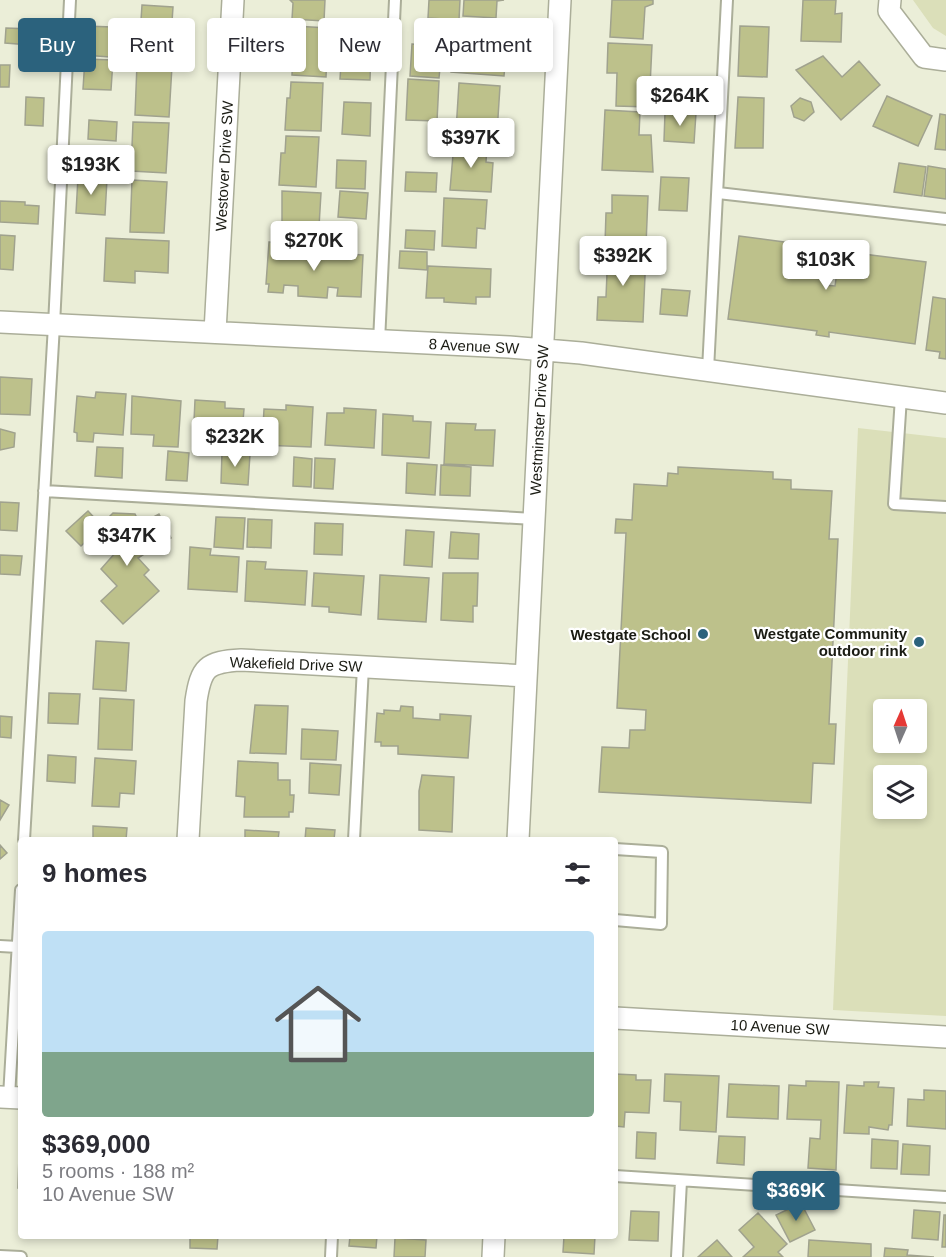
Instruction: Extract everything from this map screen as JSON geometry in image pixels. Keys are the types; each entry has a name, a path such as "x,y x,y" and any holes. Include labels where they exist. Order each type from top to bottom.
{"street":[{"name":"Westover Drive SW","path":"215,332 233,0"},
{"name":"Westminster Drive SW","path":"518,837 560,0"},
{"path":"890,0 890,11 924,57 946,60"},
{"name":"8 Avenue SW","path":"0,322 542,350 946,403"},
{"name":"Wakefield Drive SW","path":"188,837 199,680 206,668 220,661 241,660 526,676"},
{"name":"10 Avenue SW","path":"618,1018 946,1036"},
{"path":"493,1257 494,1239"}],"lane":[{"path":"24,837 54,325 69,0"},
{"path":"379,342 395,0"},
{"path":"708,370 727,0"},
{"path":"718,193 946,219"},
{"path":"901,397 894,504 946,507"},
{"path":"44,491 534,519"},
{"path":"354,837 363,667"},
{"path":"618,849 662,852 661,924 618,920"},
{"path":"0,946 18,947 10,1097"},
{"path":"618,1176 946,1197"},
{"path":"677,1257 681,1181"},
{"path":"331,1257 332,1239"},
{"path":"0,1256 21,1257"}],"green space":[{"path":"913,0 946,0 946,36 933,28"},
{"path":"858,428 946,438 946,1016 833,1010"}],"building":[{"path":"290,0 325,0 324,18 318,18 318,21 292,18 293,3"},
{"path":"429,0 460,0 459,18 428,18"},
{"path":"464,0 504,0 497,1 496,18 463,16"},
{"path":"612,0 653,0 653,4 645,7 643,39 610,37"},
{"path":"803,0 836,0 835,14 842,13 841,42 801,41"},
{"path":"142,5 173,7 172,18 141,18"},
{"path":"96,26 108,27 108,57 96,56"},
{"path":"740,26 769,27 767,77 738,76"},
{"path":"306,27 318,27 318,72 326,72 326,77 292,75 292,72 306,72"},
{"path":"6,28 18,28 18,44 5,43"},
{"path":"608,43 652,45 649,107 616,106 617,73 607,73"},
{"path":"412,44 414,44 414,72 440,72 439,78 410,76"},
{"path":"823,56 842,77 859,61 880,85 841,120 796,70"},
{"path":"96,59 108,60 108,72 112,72 111,90 83,89 84,72 96,72"},
{"path":"0,65 10,65 9,87 0,87"},
{"path":"137,72 172,72 169,117 135,115"},
{"path":"340,72 370,72 370,80 340,79"},
{"path":"451,72 504,72 504,76"},
{"path":"408,79 439,81 437,121 406,120"},
{"path":"291,82 323,83 321,131 285,130 287,98 290,98"},
{"path":"459,83 500,86 497,133 456,131"},
{"path":"887,96 932,116 918,146 873,126"},
{"path":"26,97 44,98 43,126 25,125"},
{"path":"738,97 764,98 763,148 735,148"},
{"path":"800,98 811,102 814,112 804,121 794,117 791,106"},
{"path":"344,102 371,103 370,136 342,134"},
{"path":"605,110 640,112 639,135 651,135 653,172 602,170"},
{"path":"665,112 696,113 694,143 664,141"},
{"path":"940,114 946,115 946,150 935,149"},
{"path":"89,120 117,122 116,141 88,139"},
{"path":"133,122 169,123 166,173 131,171"},
{"path":"286,136 319,137 316,187 279,185 281,153 285,153"},
{"path":"454,143 487,145 486,162 493,163 491,192 450,190"},
{"path":"337,160 366,161 365,189 336,188"},
{"path":"899,163 926,167 922,196 894,192"},
{"path":"928,166 946,169 946,199 924,196"},
{"path":"406,172 437,173 436,192 405,191"},
{"path":"78,177 107,179 105,215 76,213"},
{"path":"661,177 689,178 687,211 659,210"},
{"path":"132,180 167,182 164,233 130,232"},
{"path":"282,191 321,193 318,243 282,241"},
{"path":"340,191 368,193 366,219 338,217"},
{"path":"612,195 648,196 646,245 605,244 606,213 612,213"},
{"path":"444,198 487,200 485,229 477,228 476,248 442,246"},
{"path":"0,201 25,202 25,205 39,206 38,224 0,222"},
{"path":"406,230 435,231 434,250 405,248"},
{"path":"0,235 15,236 13,270 0,269"},
{"path":"739,236 829,248 824,285 835,286 840,251 926,262 915,344 829,332 829,337 816,335 817,331 728,319"},
{"path":"106,238 169,241 168,273 135,271 135,283 104,281"},
{"path":"269,242 285,243 284,250 363,255 361,297 337,296 338,288 328,287 327,298 298,296 298,286 284,285 283,293 268,292 269,284 266,284"},
{"path":"400,251 427,252 427,270 399,268"},
{"path":"601,251 646,253 643,322 597,320 598,297 606,297 607,273 600,273"},
{"path":"428,266 491,269 490,297 476,297 476,304 444,302 444,298 426,298"},
{"path":"662,289 690,291 687,316 660,314"},
{"path":"933,297 946,299 946,359 939,358 940,352 926,350"},
{"path":"0,377 32,379 30,415 0,414"},
{"path":"96,392 126,394 123,435 94,433 93,442 77,441 77,433 74,432 77,396 95,398"},
{"path":"132,396 181,401 178,447 153,446 154,435 131,434"},
{"path":"195,400 225,402 225,408 244,409 241,445 193,442"},
{"path":"286,405 313,407 311,447 262,445 264,409 286,410"},
{"path":"344,408 376,410 374,448 325,445 327,413 344,413"},
{"path":"383,414 413,416 413,421 431,422 429,458 382,455"},
{"path":"446,423 476,424 475,430 495,430 493,466 444,464"},
{"path":"0,429 15,433 14,447 0,450"},
{"path":"97,447 123,448 122,478 95,476"},
{"path":"168,451 189,453 187,481 166,480"},
{"path":"222,452 250,454 248,485 221,483"},
{"path":"294,457 312,459 311,487 293,486"},
{"path":"315,458 335,459 333,489 314,488"},
{"path":"407,463 437,465 435,495 406,493"},
{"path":"441,465 471,467 470,496 440,495"},
{"path":"678,467 773,472 773,479 791,480 791,489 832,491 829,539 838,539 829,724 836,724 834,764 813,763 811,803 599,792 602,747 629,748 630,730 645,730 646,710 617,708 626,533 615,533 616,519 632,520 634,484 667,486 668,473 678,474"},
{"path":"0,502 19,503 17,531 0,530"},
{"path":"88,511 102,526 81,546 66,531"},
{"path":"113,513 135,514 152,549 138,558 149,570 144,575 159,591 123,624 101,601 117,586 101,569 116,552 110,546 116,539 101,525"},
{"path":"159,514 171,538 156,546 144,522"},
{"path":"216,517 245,518 243,549 214,547"},
{"path":"248,519 272,520 271,548 247,547"},
{"path":"315,523 343,524 342,555 314,554"},
{"path":"406,530 434,532 432,567 404,565"},
{"path":"451,532 479,534 478,559 449,558"},
{"path":"190,547 211,549 210,555 239,557 237,592 188,589"},
{"path":"0,555 22,556 20,575 0,574"},
{"path":"247,561 266,562 265,569 307,571 305,605 245,601"},
{"path":"314,573 364,576 361,615 329,612 329,607 312,606"},
{"path":"443,573 478,573 477,606 473,606 473,622 441,620"},
{"path":"380,575 429,578 426,622 378,619"},
{"path":"96,641 129,643 126,691 93,689"},
{"path":"49,693 80,694 78,724 48,723"},
{"path":"100,698 134,700 132,750 98,749"},
{"path":"255,705 288,706 286,754 250,753"},
{"path":"401,706 413,707 413,718 440,720 440,714 471,716 468,758 398,754 398,746 381,746 381,742 375,742 377,713 384,714 384,710 400,711"},
{"path":"0,716 12,717 11,738 0,737"},
{"path":"302,729 338,731 336,760 301,759"},
{"path":"48,755 76,757 75,783 47,781"},
{"path":"95,758 136,761 134,794 120,793 119,807 92,806"},
{"path":"238,761 278,763 278,780 290,780 290,795 294,795 293,812 289,812 289,817 244,817 245,797 236,796"},
{"path":"310,763 341,765 339,795 309,793"},
{"path":"422,775 454,777 452,832 419,830 419,791"},
{"path":"0,800 9,805 0,820"},
{"path":"93,826 127,828 126,837 93,837"},
{"path":"306,828 335,830 334,837 305,837"},
{"path":"245,830 279,832 278,837 245,837"},
{"path":"0,845 7,853 0,859"},
{"path":"618,1074 636,1075 636,1080 651,1080 649,1113 625,1112 624,1127 618,1126"},
{"path":"665,1074 719,1076 716,1132 680,1130 681,1102 664,1101"},
{"path":"806,1081 839,1082 836,1170 808,1168 810,1138 820,1139 821,1120 787,1119 789,1085 806,1086"},
{"path":"864,1082 879,1082 878,1087 894,1088 892,1125 889,1125 888,1130 869,1127 869,1134 844,1133 847,1085 864,1086"},
{"path":"729,1084 779,1086 778,1119 727,1117"},
{"path":"924,1090 946,1091 946,1129 907,1126 908,1099 924,1100"},
{"path":"637,1132 656,1133 655,1159 636,1158"},
{"path":"719,1136 745,1137 744,1165 717,1163"},
{"path":"872,1139 898,1141 897,1169 871,1168"},
{"path":"903,1144 930,1146 929,1175 901,1174"},
{"path":"801,1203 815,1230 790,1242 776,1215"},
{"path":"914,1210 940,1212 938,1240 912,1238"},
{"path":"631,1211 659,1212 658,1241 629,1240"},
{"path":"758,1213 787,1244 778,1252 783,1257 743,1257 754,1247 739,1230"},
{"path":"944,1215 946,1215 946,1247 942,1247"},
{"path":"190,1239 218,1239 217,1249 190,1248"},
{"path":"350,1239 377,1239 376,1248 349,1246"},
{"path":"395,1239 426,1240 425,1257 394,1257"},
{"path":"564,1239 595,1239 594,1254 563,1252"},
{"path":"717,1240 732,1257 698,1257"},
{"path":"809,1240 871,1244 871,1257 808,1257"},
{"path":"885,1248 908,1250 907,1255 934,1257 884,1257"}],"place":[{"name":"Westgate School","path":"703,634"},
{"name":"Westgate Community outdoor rink","path":"919,642"}]}
